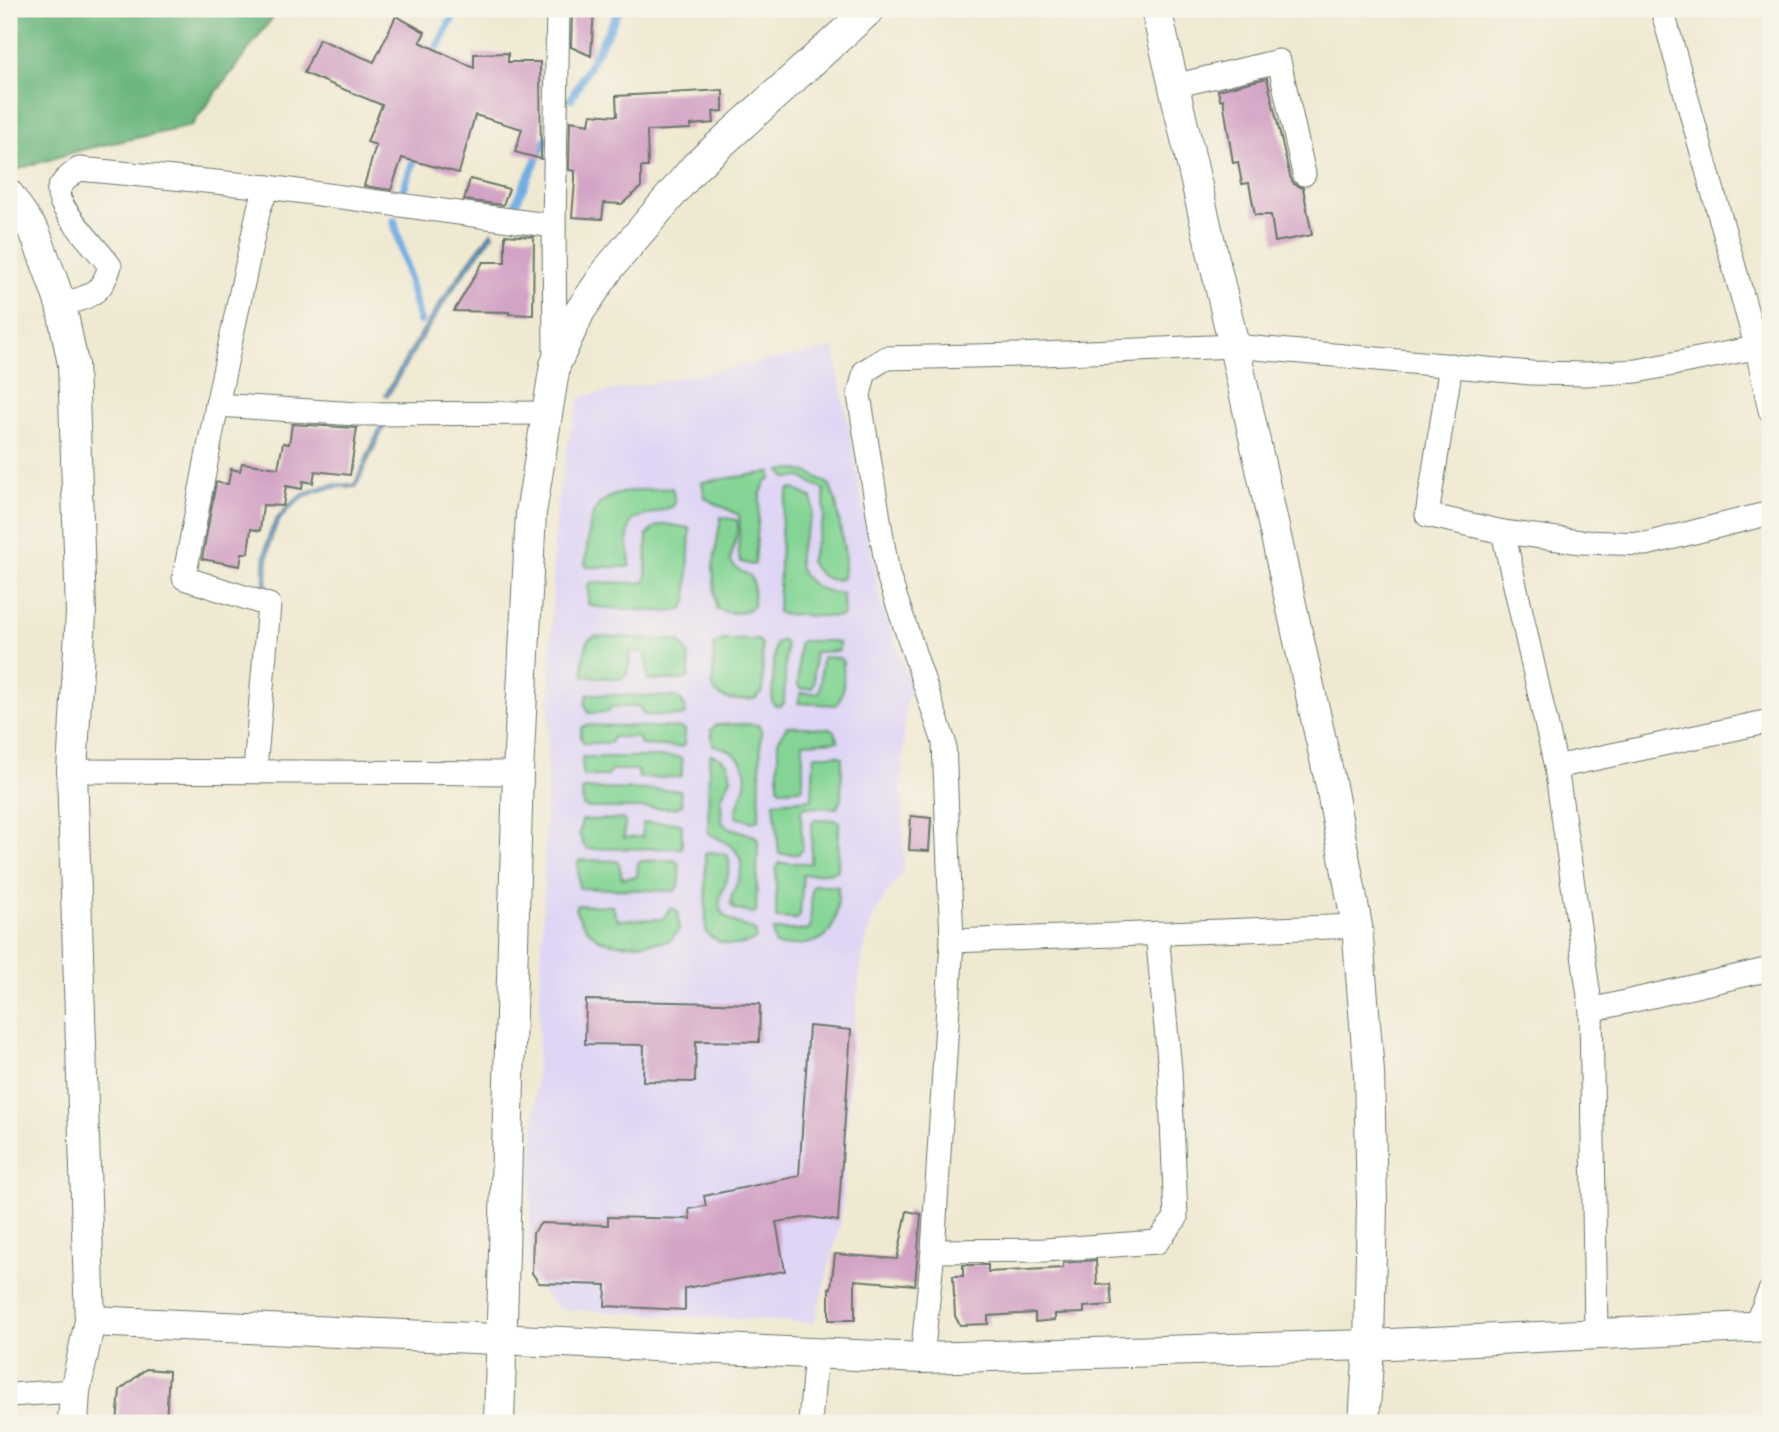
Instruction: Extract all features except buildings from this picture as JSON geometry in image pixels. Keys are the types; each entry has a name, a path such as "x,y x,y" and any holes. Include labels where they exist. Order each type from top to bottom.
{"street":[{"path":"499,1423 518,773 531,513 555,365 554,226 558,9"},
{"path":"555,365 580,311 610,267 695,167 870,9"},
{"path":"1156,9 1331,786 1357,926 1369,1072 1372,1204 1369,1345 1364,1423"},
{"path":"1662,9 1764,347 1770,410"},
{"path":"1174,86 1279,61 1304,174"},
{"path":"61,304 95,293 105,282 110,266 100,250 63,209 58,197 59,188 79,169 268,187 554,226"},
{"path":"255,770 269,605 184,578 259,208 268,187"},
{"path":"9,195 35,233 61,304 73,363 81,614 72,771 90,1321 75,1391 73,1423"},
{"path":"922,1358 933,1251 952,941 944,742 888,575 859,395 865,370 886,358 1234,346 1531,373 1585,374 1637,371 1764,347"},
{"path":"1451,365 1427,515 1503,532 1581,542 1646,544 1770,513"},
{"path":"217,405 357,414 546,413"},
{"path":"1503,532 1556,767 1591,1010 1596,1333"},
{"path":"1556,767 1770,721"},
{"path":"72,771 518,773"},
{"path":"952,941 1357,926"},
{"path":"933,1251 1044,1250 1157,1242 1176,1219 1170,1070 1157,933"},
{"path":"1591,1010 1770,968"},
{"path":"90,1321 922,1358 1369,1345 1762,1327 1770,1291"},
{"path":"810,1423 816,1353"},
{"path":"9,1395 75,1391"}],"shaded area":[{"path":"834,348 881,604 911,686 905,705 902,781 904,870 871,921 862,959 854,1023 841,1222 814,1323 559,1309 530,1279 528,1263 541,973 554,545 567,446 580,397"}],"green space":[{"path":"9,9 279,9 191,126 81,150 9,172"},
{"path":"793,469 810,473 830,485 836,502 845,555 843,578 833,580 824,577 810,561 824,517 824,490 801,477 786,478 780,471"},
{"path":"771,472 771,479 765,483 760,496 755,564 752,565 741,562 739,556 739,515 705,498 702,482"},
{"path":"672,488 675,503 672,507 634,519 631,524 628,534 628,567 585,565 591,521 595,510 603,502 624,492"},
{"path":"789,489 812,498 813,504 812,516 801,545 799,566 815,586 843,594 844,615 839,617 778,612 782,515"},
{"path":"721,517 737,520 738,529 730,561 749,575 753,583 753,606 740,613 716,608 713,567"},
{"path":"665,524 690,528 687,602 682,609 670,612 596,607 588,604 588,585 592,582 646,581 647,535 655,527"},
{"path":"595,636 675,640 686,651 689,677 683,680 648,680 646,653 631,651 627,674 622,679 584,676 583,659 588,640"},
{"path":"723,640 758,640 762,644 763,691 755,699 726,699 713,688 714,645"},
{"path":"782,640 786,644 784,703 781,706 774,705 772,701 775,644"},
{"path":"834,641 839,643 839,651 816,652 814,684 812,688 800,689 799,643"},
{"path":"822,657 840,658 843,662 843,685 839,700 836,705 798,703 801,693 817,693 820,690"},
{"path":"588,694 676,697 684,704 686,714 644,715 639,706 612,707 609,712 588,713 585,703"},
{"path":"586,725 682,728 685,730 684,745 641,745 638,737 613,737 610,743 584,743 581,729"},
{"path":"716,725 758,725 761,730 759,819 753,822 736,817 746,776 742,763 733,753 713,745 711,730"},
{"path":"787,726 833,729 838,741 803,743 803,787 780,790 778,741"},
{"path":"711,754 728,764 731,778 721,798 722,822 728,827 755,836 758,841 756,912 753,914 735,909 731,905 741,869 738,855 729,845 708,833"},
{"path":"814,755 842,757 841,799 837,808 804,807 801,810 802,850 798,854 779,854 774,802 812,799"},
{"path":"582,757 678,757 682,759 682,775 639,778 637,770 611,770 608,776 583,776"},
{"path":"584,789 680,790 682,805 675,808 589,808 583,806"},
{"path":"623,819 624,838 642,837 643,823 678,822 682,825 682,848 588,849 584,846 579,834 582,820"},
{"path":"815,819 839,822 838,869 834,872 803,875 800,915 797,919 776,918 776,868 779,863 811,863 812,823"},
{"path":"705,854 727,854 729,872 721,896 721,910 730,920 756,932 756,939 730,945 706,933"},
{"path":"580,860 616,861 619,863 622,878 637,877 638,863 642,861 674,860 679,864 680,882 675,891 579,888"},
{"path":"815,885 838,887 835,918 831,928 817,941 777,946 773,930 810,930 812,888"},
{"path":"577,905 612,906 618,920 663,919 670,908 678,911 679,930 669,941 613,943 592,934 575,909"}],"water":[{"path":"492,231 494,234 438,313 388,396 385,395 435,311"},
{"path":"382,423 385,425 356,487 340,487 312,494 288,510 279,521 269,551 267,590 264,590 266,547 277,519 286,508 310,491 324,486 354,485"}],"waterway":[{"path":"431,59 457,9"},
{"path":"571,99 620,9"},
{"path":"515,205 546,139"},
{"path":"401,196 417,151"},
{"path":"394,221 420,321"}]}
